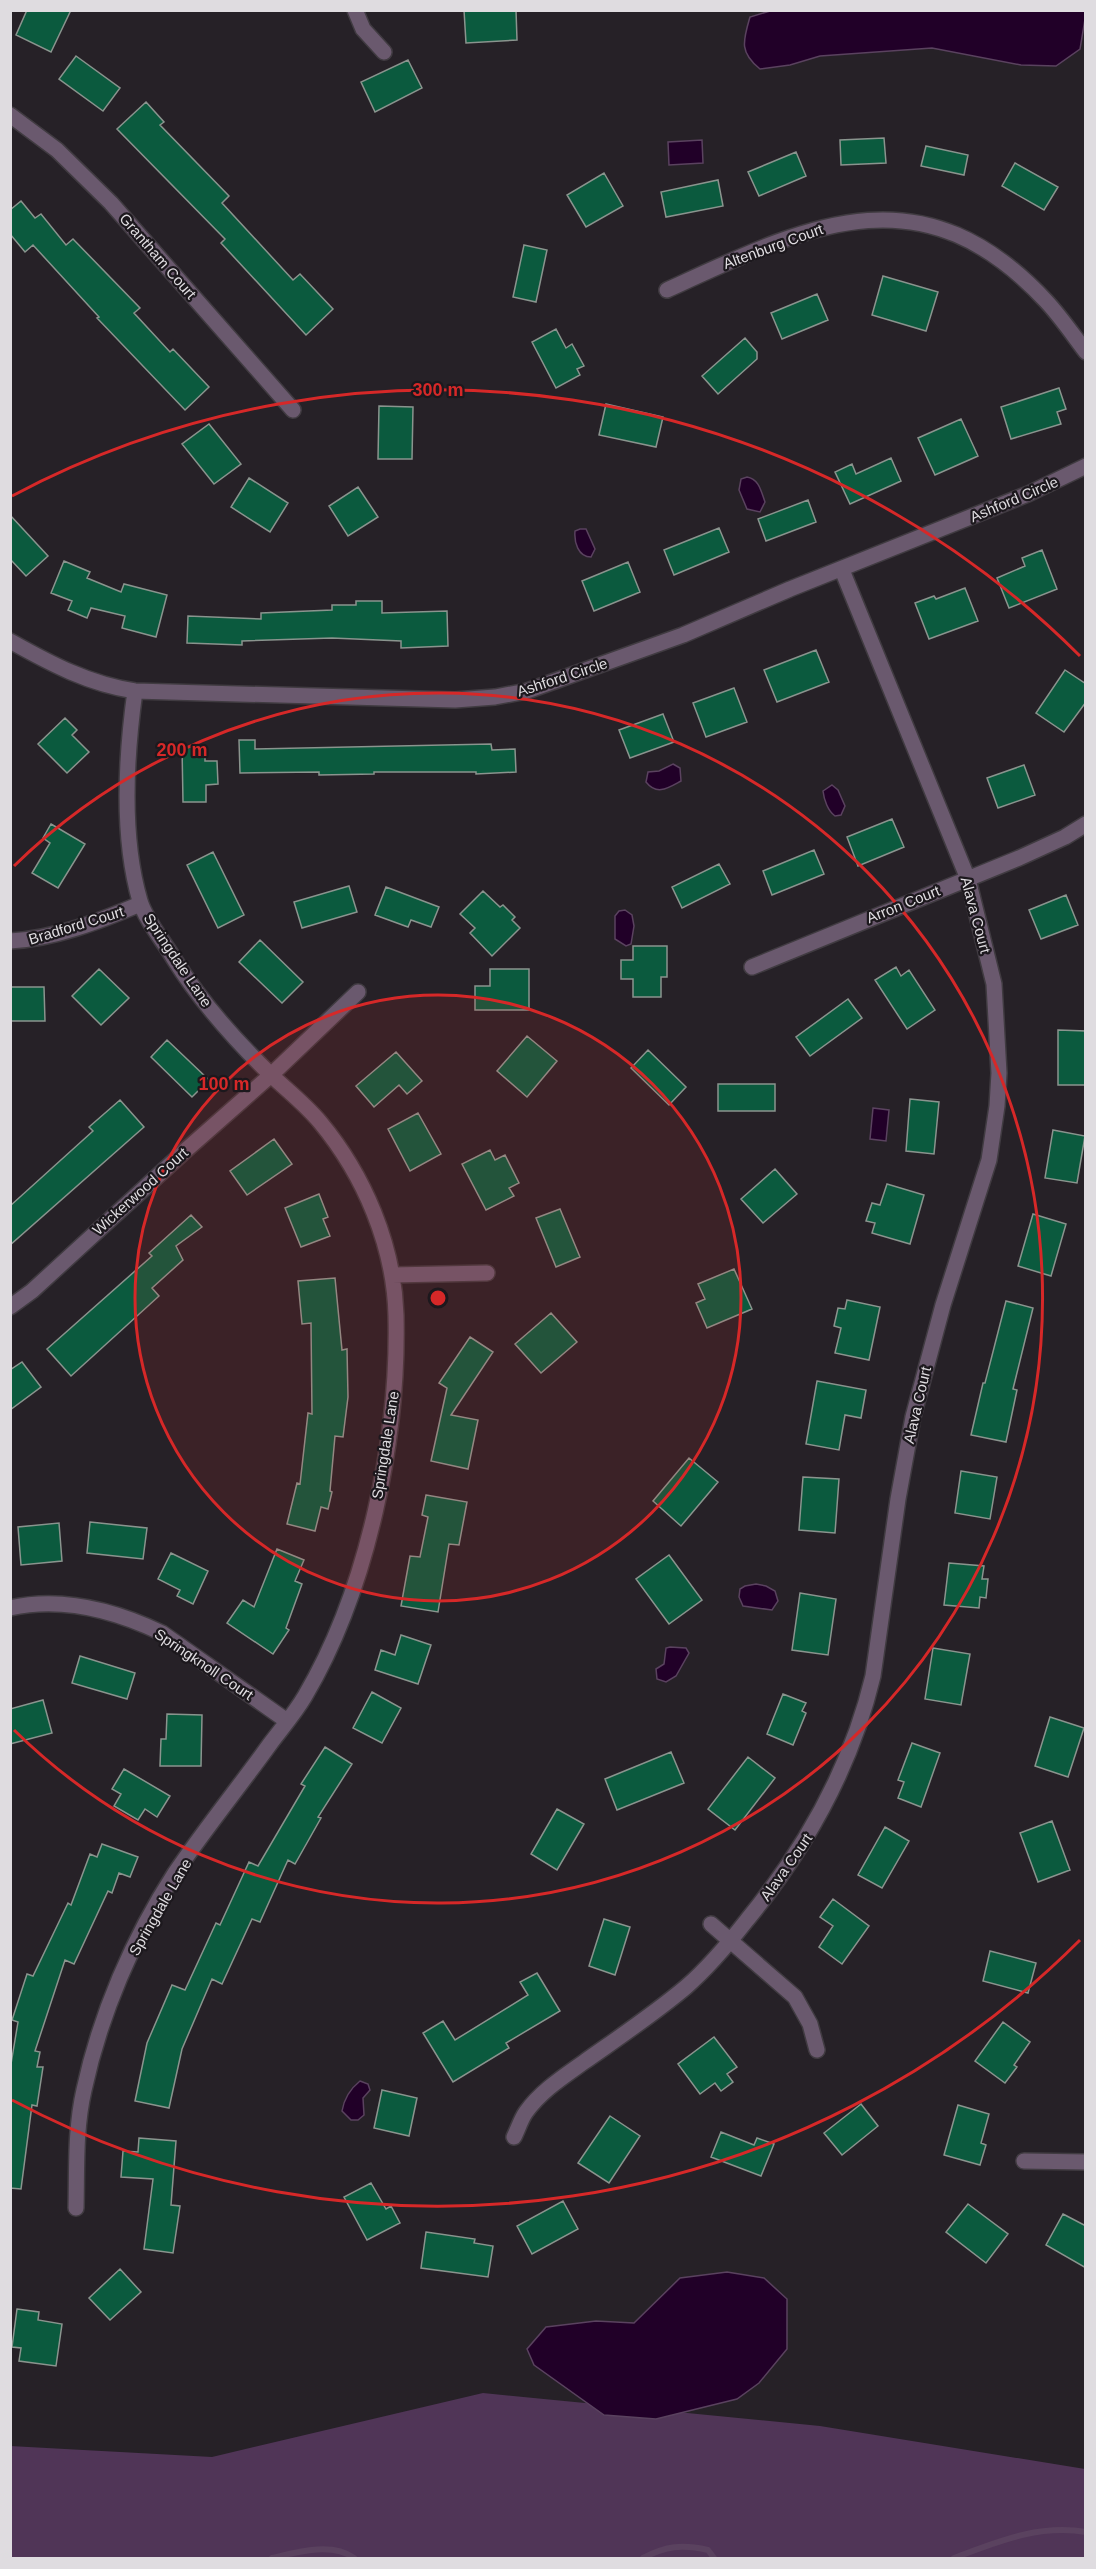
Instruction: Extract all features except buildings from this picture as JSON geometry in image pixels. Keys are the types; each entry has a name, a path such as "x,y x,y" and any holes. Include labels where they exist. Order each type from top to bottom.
{"street":[{"path":"355,10 363,29 384,52"},
{"name":"Grantham Court","path":"10,115 57,150 111,203 293,410"},
{"name":"Altenburg Court","path":"667,290 748,253 821,227 852,221 904,221 949,233 993,254 1048,303 1086,352"},
{"name":"Ashford Circle","path":"10,641 68,672 113,687 135,691 380,700 455,700 495,697 527,691 683,635 790,589 1028,494 1086,466"},
{"name":"Alava Court","path":"514,2137 524,2114 545,2090 687,1986 731,1940 773,1889 803,1846 836,1782 866,1703 873,1676 903,1468 919,1392 947,1292 989,1160 999,1073 994,984 968,879 842,570"},
{"name":"Springdale Lane","path":"76,2208 78,2135 84,2091 115,1989 139,1938 174,1875 304,1698 337,1634 361,1569 382,1473 394,1399 396,1312 386,1242 377,1219 338,1148 309,1111 208,1006 185,976 140,904 133,866 127,780 135,691"},
{"name":"Arron Court","path":"752,967 968,879 1065,837 1086,824"},
{"name":"Bradford Court","path":"10,941 51,935 140,904"},
{"name":"Wickerwood Court","path":"10,1308 32,1291 272,1075 358,992"},
{"path":"392,1275 487,1273"},
{"name":"Springknoll Court","path":"10,1608 30,1605 70,1606 117,1615 145,1625 162,1633 287,1721"},
{"path":"711,1924 795,1997 810,2024 817,2050"},
{"path":"1024,2161 1086,2162"}],"shaded area":[{"path":"1085,10 1086,13 1080,49 1056,66 1021,65 932,48 820,56 790,65 760,69 753,63 744,46 746,33 750,17 770,11"},
{"path":"702,140 703,163 669,165 668,142"},
{"path":"747,477 757,483 765,502 760,512 747,509 739,490 741,479"},
{"path":"586,529 595,549 591,557 580,552 578,548 575,531"},
{"path":"673,764 680,768 681,781 658,790 646,782 648,772 659,771"},
{"path":"832,785 838,790 845,806 841,815 833,814 824,798 823,791"},
{"path":"625,910 632,915 634,926 631,944 626,946 615,939 615,916 619,911"},
{"path":"873,1108 889,1110 886,1141 870,1139"},
{"path":"756,1584 775,1591 778,1601 772,1610 743,1606 739,1597 740,1589"},
{"path":"666,1648 686,1648 689,1653 676,1676 666,1682 657,1679 656,1669 664,1664"},
{"path":"360,2081 368,2084 370,2090 363,2098 364,2115 358,2120 351,2120 342,2111 350,2091"},
{"path":"727,2272 764,2278 787,2299 787,2349 759,2383 737,2399 656,2419 604,2415 534,2365 527,2349 546,2327 596,2321 634,2323 680,2278"},
{"path":"483,2393 820,2426 1085,2469 1085,2558 11,2558 10,2446 212,2457"}],"waterway":[{"path":"954,2558 1034,2532 1051,2530 1086,2532"},
{"path":"643,2558 659,2551 682,2547 708,2550 714,2558"},
{"path":"272,2558 325,2549 345,2553 354,2558"}]}
